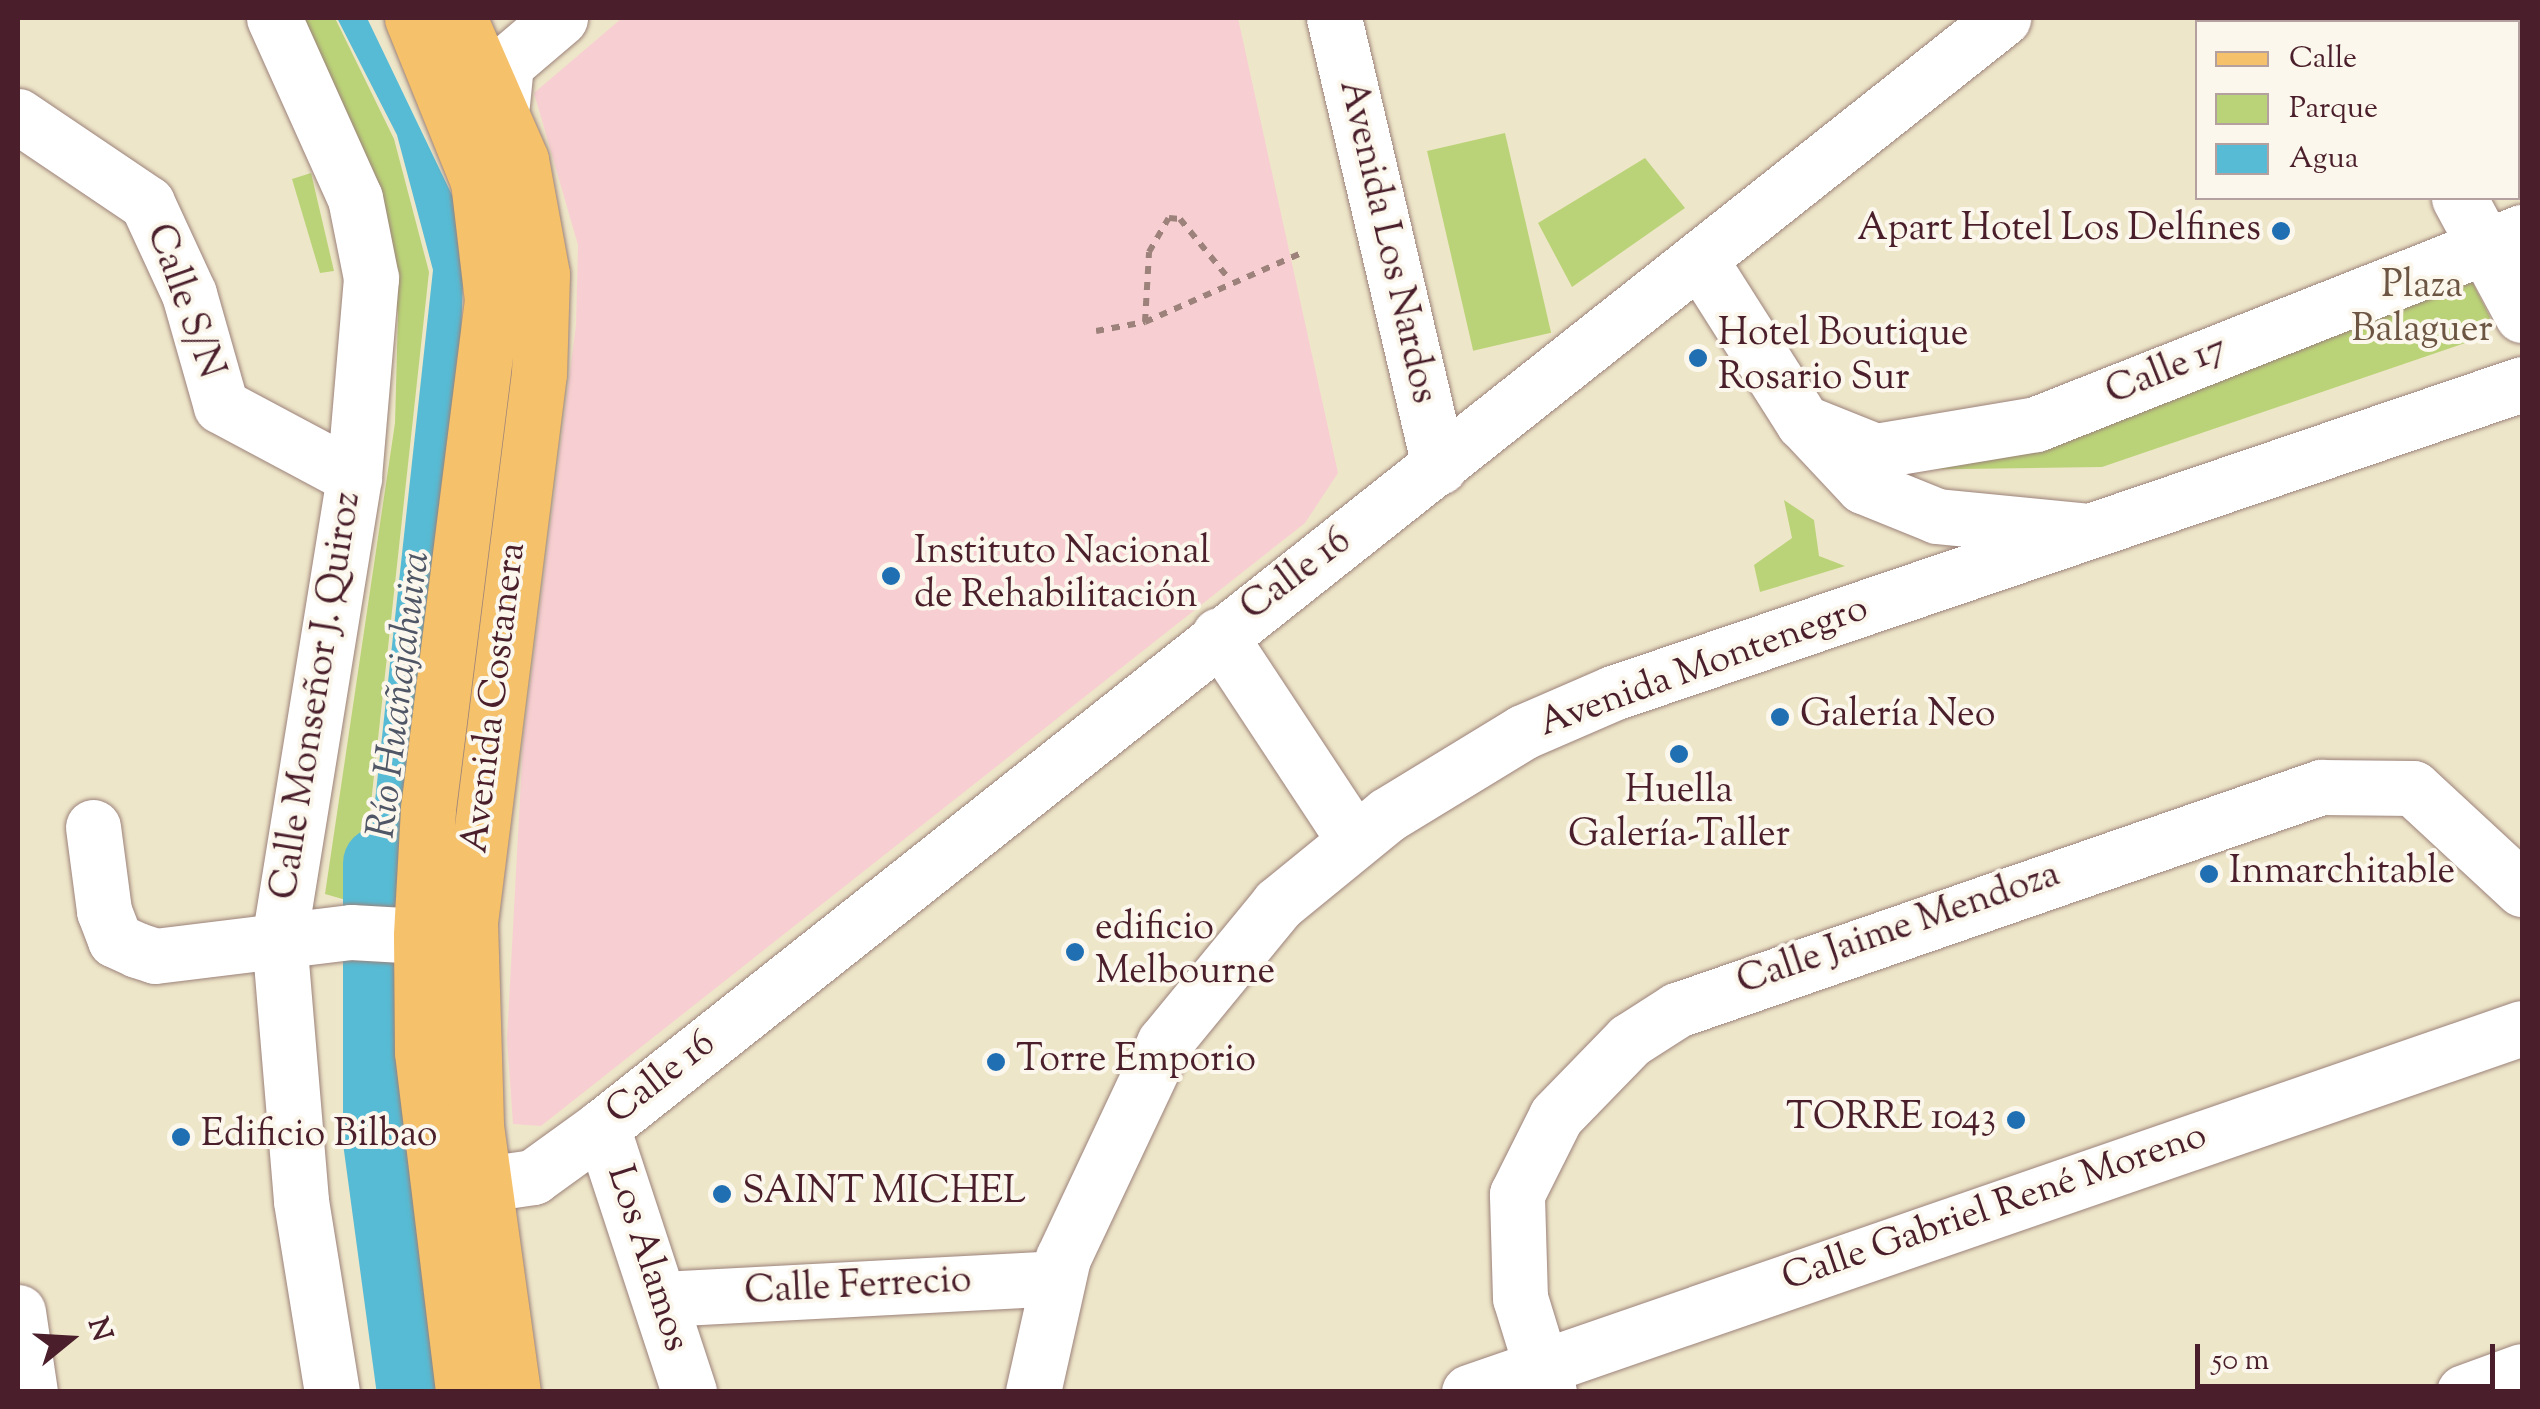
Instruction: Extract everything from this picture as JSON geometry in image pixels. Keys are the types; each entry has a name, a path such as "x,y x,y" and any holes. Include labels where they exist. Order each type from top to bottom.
{"main road":[{"name":"Avenida Costanera","path":"412,18 478,108 537,230 542,322 470,922 468,1019 513,1392"},
{"name":"Avenida Costanera","path":"463,1392 424,1069 390,935 428,809 492,300 478,181 481,30"}],"street":[{"name":"Calle Monseñor J. Quiroz","path":"274,18 355,198 371,278 354,477 279,938 301,1201 332,1392"},
{"path":"478,108 506,64 560,18"},
{"name":"Avenida Los Nardos","path":"1334,18 1440,467"},
{"name":"Calle 16","path":"486,1184 533,1177 602,1126 1218,635 1440,467 2003,18"},
{"name":"Calle S/N","path":"18,116 146,204 189,294 221,406 354,477"},
{"path":"2460,200 2506,239 2522,315"},
{"name":"Calle 17","path":"1803,422 1875,451 2036,424 2506,239"},
{"path":"1700,260 1803,422 1834,462 1897,506 2094,531"},
{"name":"Avenida Montenegro","path":"1032,1392 1056,1278 1164,1042 1278,904 1354,840 1523,732 1613,693 2522,384"},
{"path":"1218,635 1354,840"},
{"name":"Calle Jaime Mendoza","path":"1544,1377 1520,1298 1517,1194 1556,1116 1630,1040 1677,1010 2321,787 2413,788 2522,888"},
{"path":"93,827 114,940 154,956 279,938 390,935"},
{"name":"Calle Gabriel René Moreno","path":"1469,1392 1544,1377 2522,1028"},
{"name":"Los Alamos","path":"602,1126 688,1392"},
{"name":"Calle Ferrecio","path":"660,1299 1056,1278"},
{"path":"18,1312 30,1392"},
{"path":"2464,1392 2522,1371"}],"path":[{"path":"1145,322 1149,252 1168,218 1180,219 1230,280"},
{"path":"1096,332 1145,322 1230,280 1299,254"}],"shaded area":[{"name":"Instituto Nacional de Rehabilitación","path":"622,18 1238,18 1338,473 1305,523 541,1126 513,1124 507,1039 523,742 576,325 578,245 534,93"}],"green space":[{"path":"298,18 335,18 394,139 429,272 360,904 325,894 395,423 398,314 376,181"},
{"path":"1505,133 1551,333 1473,351 1427,151"},
{"path":"1645,158 1685,208 1572,287 1538,223"},
{"path":"311,173 334,271 320,273 292,179"},
{"name":"Plaza Balaguer","path":"2460,258 2490,317 2487,333 2471,341 2102,467 1887,470"},
{"path":"1784,500 1814,520 1819,556 1845,566 1760,592 1754,565 1792,538"},
{"path":"364,1160 389,1291 401,1391 387,1391"}],"water":[{"name":"Río Huañajahuira","path":"337,18 367,18 465,222 458,425 394,915 363,911 433,270 397,135"},
{"path":"397,1145 428,1391 403,1391 372,1177 372,1160"}],"waterway":[{"path":"379,863 379,1141 413,1392"}],"place":[{"name":"Apart Hotel Los Delfines","path":"2281,231"},
{"name":"Hotel Boutique Rosario Sur","path":"1698,358"},
{"name":"Instituto Nacional de Rehabilitación","path":"891,576"},
{"name":"Galería Neo","path":"1780,717"},
{"name":"Huella Galería-Taller","path":"1679,754"},
{"name":"Inmarchitable","path":"2209,874"},
{"name":"edificio Melbourne","path":"1075,952"},
{"name":"Torre Emporio","path":"996,1062"},
{"name":"TORRE 1043","path":"2016,1120"},
{"name":"Edificio Bilbao","path":"181,1137"},
{"name":"SAINT MICHEL","path":"722,1194"}]}
